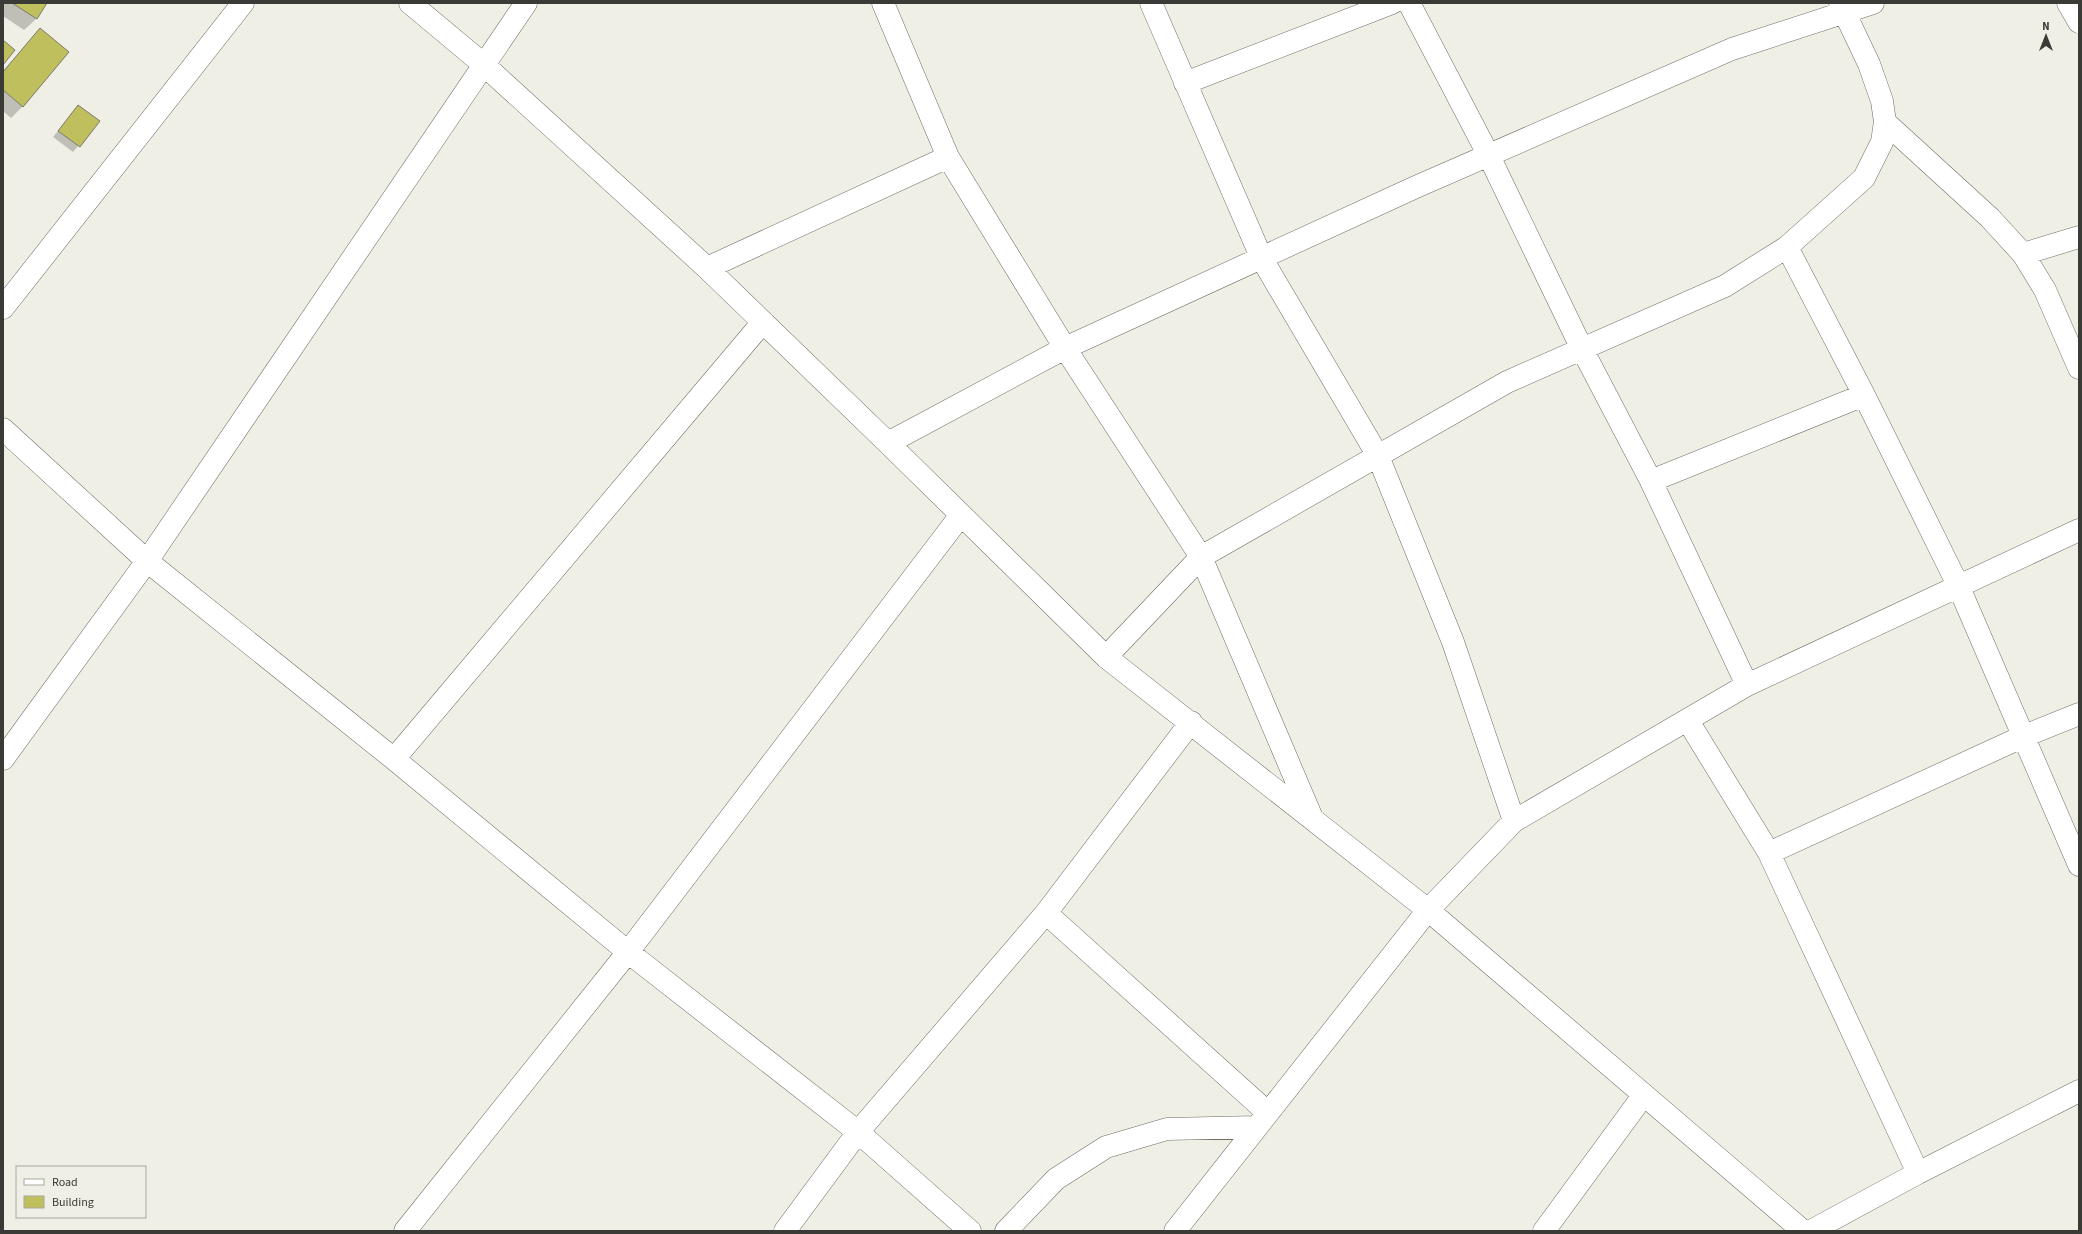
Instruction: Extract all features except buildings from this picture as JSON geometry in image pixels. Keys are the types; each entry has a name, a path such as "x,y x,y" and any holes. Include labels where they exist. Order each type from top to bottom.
{"street":[{"path":"3,308 243,3"},
{"path":"410,3 483,64 707,268 1106,657 1191,722 1313,821 1428,910 1802,1231"},
{"path":"3,759 148,561 483,64 526,3"},
{"path":"883,3 948,157 1065,348 1202,557 1313,821"},
{"path":"1152,3 1185,83 1262,259 1378,456 1453,642 1514,821"},
{"path":"1185,83 1392,3"},
{"path":"1409,3 1489,156 1582,349 1651,482 1747,685"},
{"path":"888,443 1065,348 1489,156 1732,49 1842,7 1873,3"},
{"path":"2068,3 2079,22"},
{"path":"1106,657 1202,557 1507,382 1725,286 1787,247 1864,178 1882,142 1885,122 1880,93 1869,64 1842,7"},
{"path":"1885,122 1990,218 2023,254 2045,290 2079,368"},
{"path":"707,268 948,157"},
{"path":"2023,254 2079,237"},
{"path":"1787,247 1864,395 1958,585 2022,737 2079,864"},
{"path":"394,759 763,322"},
{"path":"1651,482 1864,395"},
{"path":"3,429 148,561 394,759 628,952 858,1132 970,1231"},
{"path":"405,1231 628,952 961,515"},
{"path":"1175,1231 1428,910 1514,821 1688,721 1747,685 1958,585 2079,530"},
{"path":"1769,853 2022,737 2079,714"},
{"path":"1688,721 1769,853 1918,1173"},
{"path":"785,1231 858,1132 1046,913 1191,722"},
{"path":"1046,913 1263,1120"},
{"path":"1811,1231 1918,1173 2079,1091"},
{"path":"1544,1231 1643,1096"},
{"path":"1006,1231 1056,1179 1106,1147 1167,1129 1263,1120"}]}
